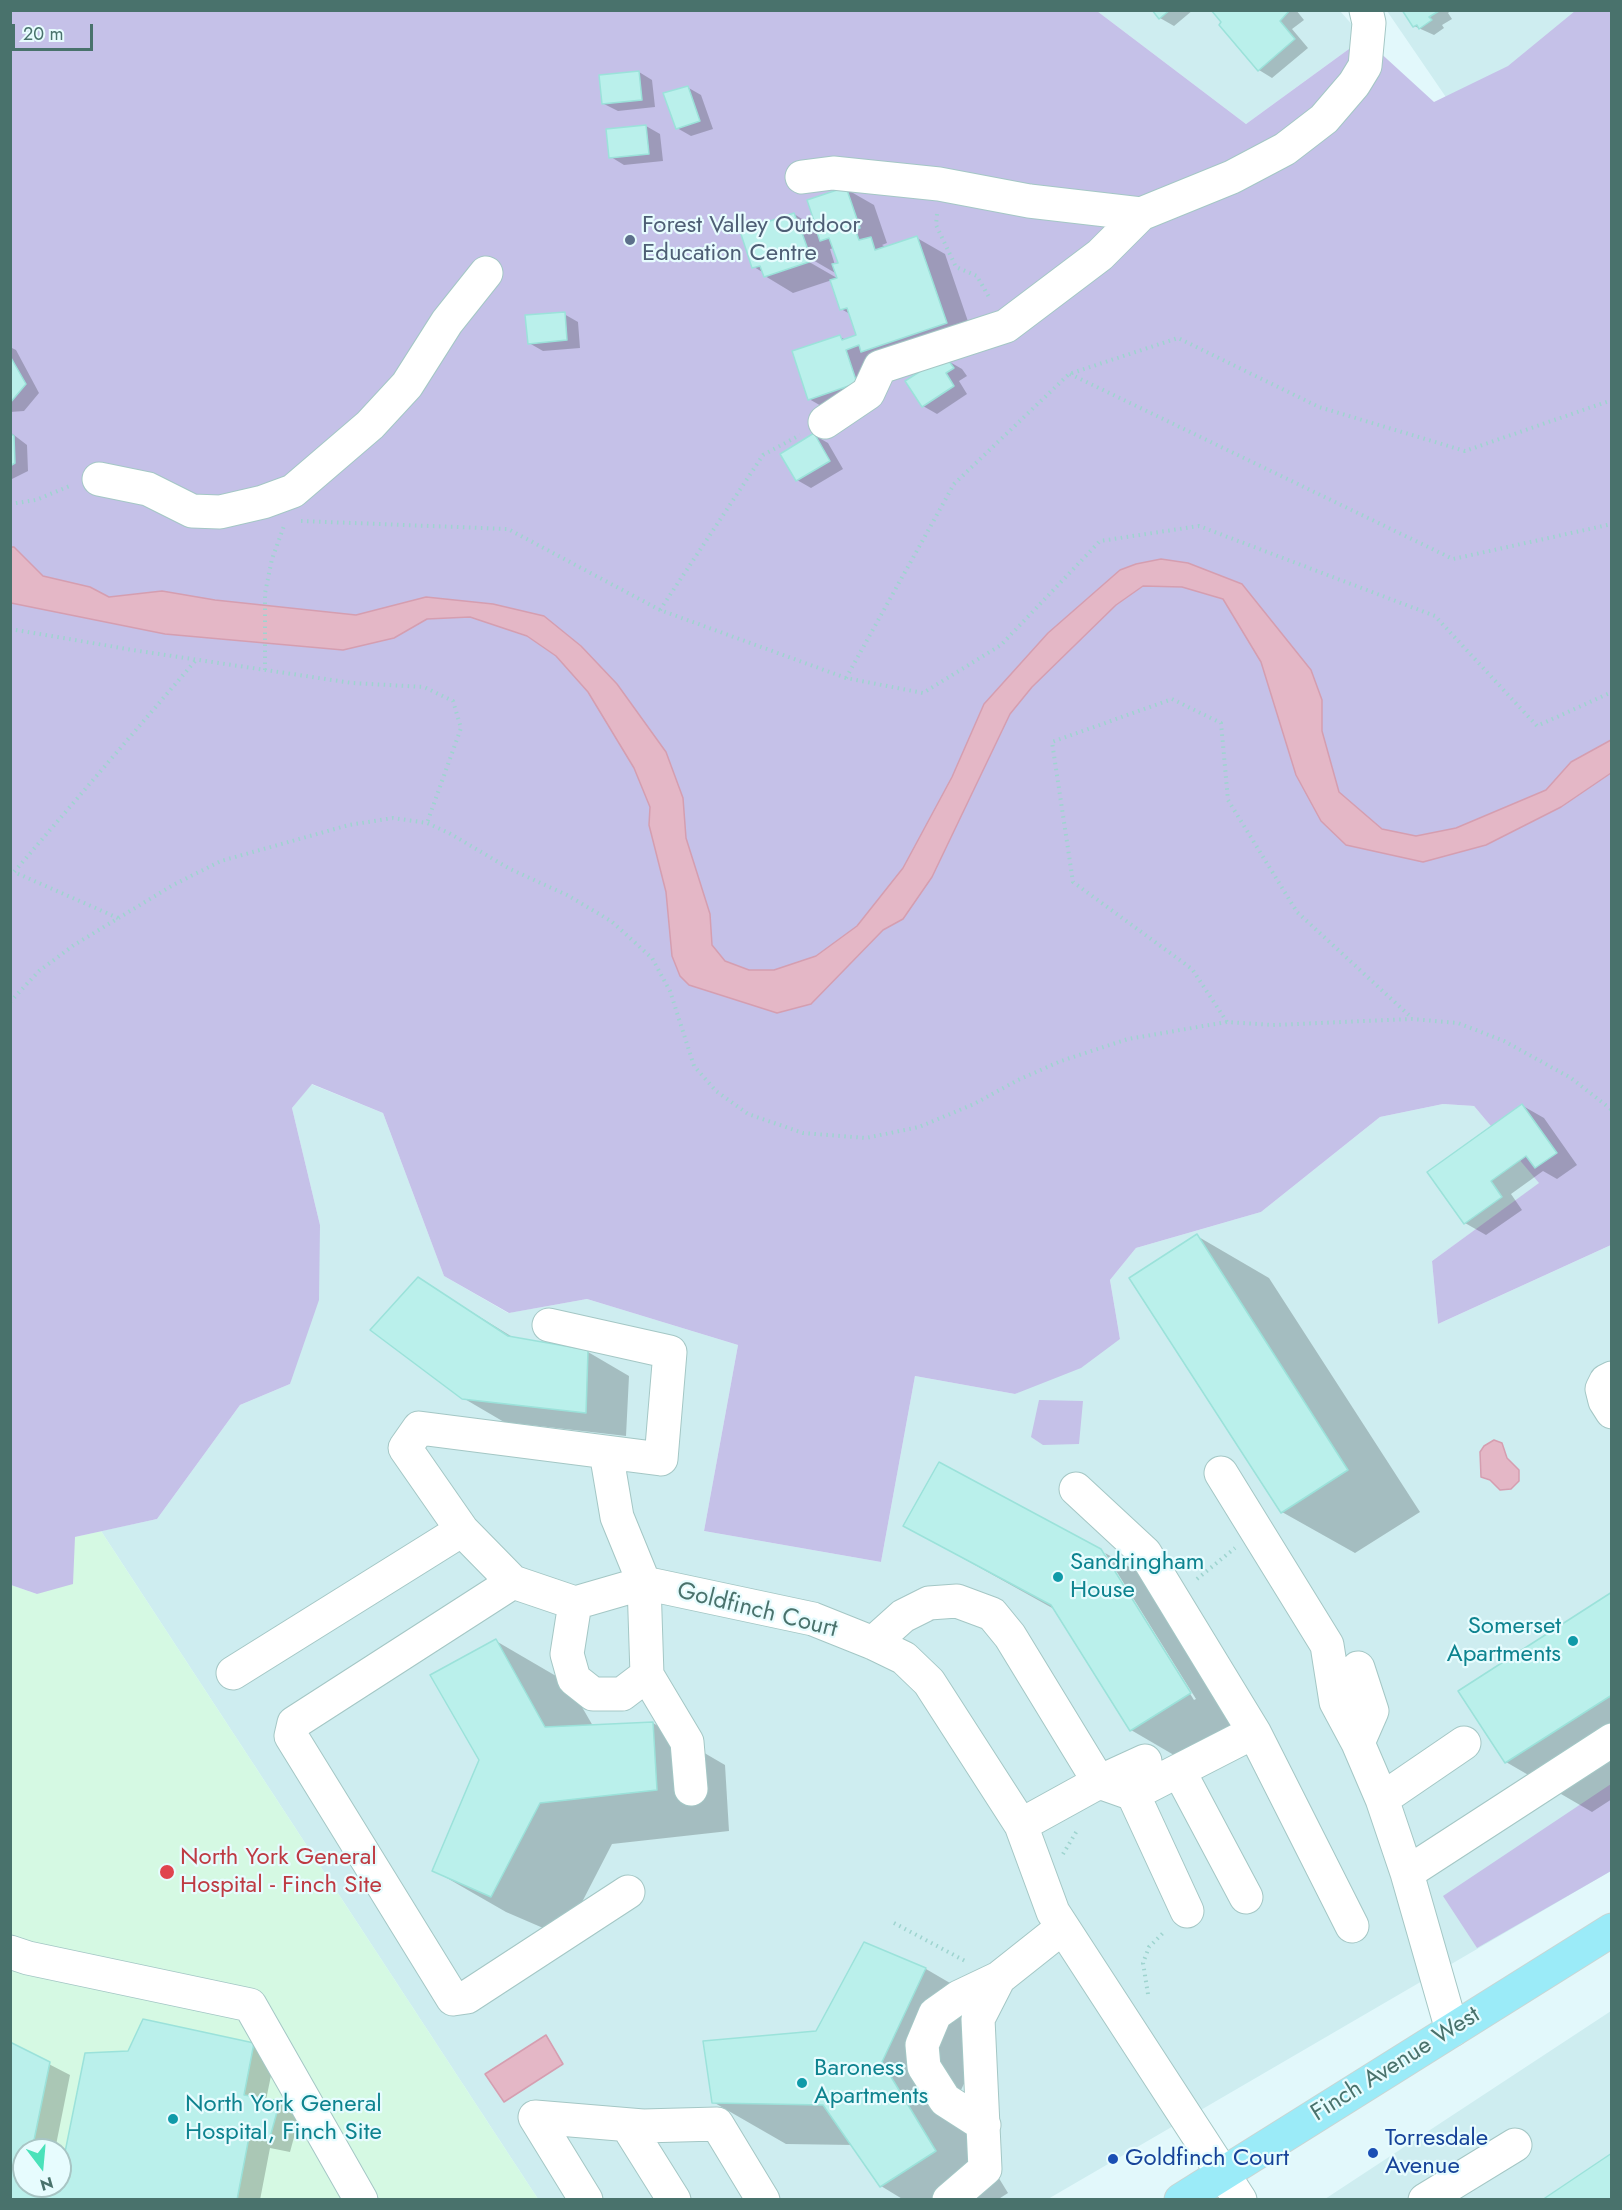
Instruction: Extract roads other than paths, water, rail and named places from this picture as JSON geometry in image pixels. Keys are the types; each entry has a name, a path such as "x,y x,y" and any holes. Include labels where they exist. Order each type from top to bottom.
{"main road":[{"name":"Finch Avenue West","path":"1181,2199 1232,2187 1452,2030 1611,1930"}],"street":[{"path":"825,422 868,393 880,367 1006,326 1100,255 1141,214 1232,177 1276,154 1324,119 1354,84 1365,66 1369,23 1366,10"},
{"path":"802,177 832,173 939,184 1029,201 1141,214"},
{"path":"99,479 148,489 192,511 220,512 283,508 293,491 317,473 370,425 407,385 447,322 486,273"},
{"path":"549,1325 670,1352 661,1459 419,1428 405,1448 462,1530 513,1582 575,1603 644,1583"},
{"path":"1611,1378 1606,1381 1602,1389 1611,1412"},
{"path":"606,1452 617,1517 644,1583 647,1676 687,1742 692,1789"},
{"path":"1221,1473 1327,1645 1336,1702 1358,1743 1382,1799 1407,1873 1452,2030"},
{"path":"1076,1490 1145,1553 1254,1732 1352,1926"},
{"path":"233,1673 462,1530"},
{"path":"513,1582 294,1723 291,1736 453,1999 467,1996 628,1892"},
{"name":"Goldfinch Court","path":"644,1583 813,1619 904,1658 929,1682 1021,1825 1053,1912 1062,1928 1232,2187"},
{"path":"873,1643 903,1616 929,1603 957,1601 992,1614 1010,1636 1099,1782 1133,1794 1254,1732"},
{"path":"575,1603 567,1654 574,1679 593,1694 622,1694 647,1676"},
{"path":"1358,1668 1372,1710 1358,1743"},
{"path":"1407,1873 1611,1740"},
{"path":"1382,1799 1464,1743"},
{"path":"1021,1825 1099,1782 1145,1761"},
{"path":"1179,1771 1246,1897"},
{"path":"1133,1794 1176,1921"},
{"path":"984,2125 945,2100 924,2067 922,2045 935,2014 959,1997 999,1978 1062,1928"},
{"path":"10,1952 28,1958 250,2005 361,2199"},
{"path":"949,2199 958,2194 985,2169 978,2019 999,1978"},
{"path":"586,2199 535,2117 643,2126 717,2124 763,2199"},
{"path":"627,2125 674,2199"},
{"path":"1425,2199 1515,2145"}],"place":[{"name":"Forest Valley Outdoor Education Centre","path":"630,240"},
{"name":"Sandringham House","path":"1058,1577"},
{"name":"Somerset Apartments","path":"1573,1641"},
{"name":"North York General Hospital - Finch Site","path":"167,1872"},
{"name":"Baroness Apartments","path":"802,2083"},
{"name":"North York General Hospital, Finch Site","path":"173,2119"},
{"name":"Torresdale Avenue","path":"1373,2153"},
{"name":"Goldfinch Court","path":"1113,2159"}]}
